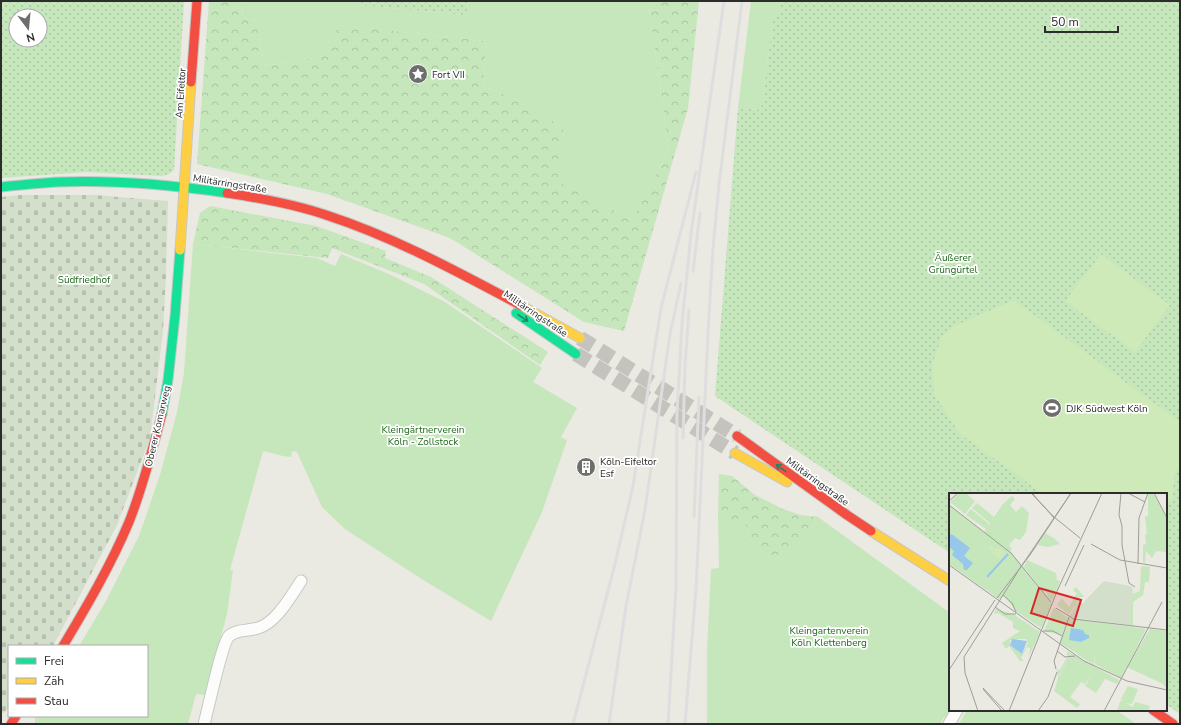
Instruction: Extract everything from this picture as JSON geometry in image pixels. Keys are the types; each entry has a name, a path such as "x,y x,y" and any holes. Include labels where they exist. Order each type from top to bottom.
{"main road":[{"name":"Am Eifeltor","path":"185,187 197,1"},
{"name":"Militärringstraße","path":"1,187 67,182 118,183 211,190 289,203 337,218 384,237 444,265 580,338"},
{"name":"Oberer Komarweg","path":"64,645 84,613 114,554 128,522 149,464 163,408 168,380 175,316 185,187"},
{"name":"Militärringstraße","path":"444,265 576,354"},
{"name":"Militärringstraße","path":"737,436 847,515 949,580"},
{"name":"Militärringstraße","path":"735,453 847,515"},
{"path":"1154,711 1173,724"},
{"path":"1,723 6,724"}],"street":[{"path":"204,724 223,650 228,637 235,632 260,628 269,622 285,606 302,581"},
{"path":"949,724 956,711"}],"green space":[{"path":"1,1 184,1 174,170 169,174 162,176 86,172 1,178"},
{"path":"209,1 242,1 243,18 257,20 263,66 320,57 339,25 487,41 483,86 533,106 564,130 558,181 632,220 669,150 648,1 699,1 688,108 624,331 584,322 450,238 327,194 197,164"},
{"path":"242,1 359,1 359,5 466,15 468,1 648,1 669,150 632,220 557,181 564,130 533,106 483,86 487,41 339,25 320,57 263,66 257,20 243,18"},
{"path":"359,1 468,1 466,15 359,5"},
{"path":"751,1 783,1 773,22 761,110 738,108"},
{"name":"Äußerer Grüngürtel","path":"783,1 1180,1 1180,714 1167,705 1167,493 949,493 949,552 715,396 738,108 761,110 773,22"},
{"name":"Südfriedhof","path":"20,195 94,195 168,201 163,331 150,438 117,525 54,645 8,645 8,708 4,713 1,712 1,197"},
{"path":"210,206 316,226 386,251 385,258 431,277 548,352 540,365 424,284 332,248 328,258 193,244 200,213"},
{"name":"Kleingärtnerverein Köln - Zollstock","path":"193,244 317,258 335,266 341,254 391,275 445,302 542,368 533,382 577,408 561,437 567,440 542,512 491,621 420,578 345,529 322,507 297,452 292,451 291,457 263,451 230,570 233,570 227,614 205,695 196,694 188,724 35,724 35,717 148,717 148,645 80,645 106,601 139,536 160,475 177,412 184,373"},
{"path":"1101,254 1170,305 1135,352 1065,301"},
{"name":"DJK Südwest Köln","path":"1014,300 1180,422 1180,467 1175,473 1172,500 1167,503 1167,493 1042,493 959,433 934,394 932,364 942,336 954,326"},
{"path":"719,474 732,476 755,495 783,509 801,515 818,517 791,554 777,562 761,552 747,535 748,527 737,519 718,519"},
{"name":"Kleingartenverein Köln Klettenberg","path":"818,517 949,612 949,711 950,711 947,718 944,717 941,722 943,724 707,724 707,650 711,569 719,568 718,519 737,519 748,527 747,535 761,552 777,562 791,554"},
{"path":"966,711 1117,711 1136,724 959,724"}],"tunnel":[{"path":"580,338 737,436"},
{"path":"576,354 735,453"}],"railway":[{"path":"668,724 676,587 677,412 682,324 691,234 724,1"},
{"path":"685,724 696,589 713,249 719,184 742,1"},
{"path":"573,724 614,568 633,486 661,308 696,172"},
{"path":"693,271 700,213"},
{"path":"609,724 626,606 645,510 670,334 681,283"},
{"path":"683,438 685,365 689,310"},
{"path":"694,517 699,397"}],"traffic: fast":[{"path":"1,187 59,182 122,182 164,185 227,193"},
{"path":"162,414 168,380 180,250"},
{"path":"516,313 576,354"}],"traffic: slow":[{"path":"180,250 191,82"},
{"path":"522,306 580,338"},
{"path":"735,453 787,482"},
{"path":"871,531 949,580"}],"traffic: jam":[{"path":"191,82 197,1"},
{"path":"227,193 264,199 314,211 351,224 401,244 522,306"},
{"path":"64,645 107,570 129,522 143,482 162,414"},
{"path":"737,436 871,531"},
{"path":"1154,711 1173,724"},
{"path":"11,724 15,717"}],"place":[{"name":"Fort VII","path":"418,74"},
{"name":"DJK Südwest Köln","path":"1052,408"},
{"name":"Köln-Eifeltor Esf","path":"586,467"}]}
